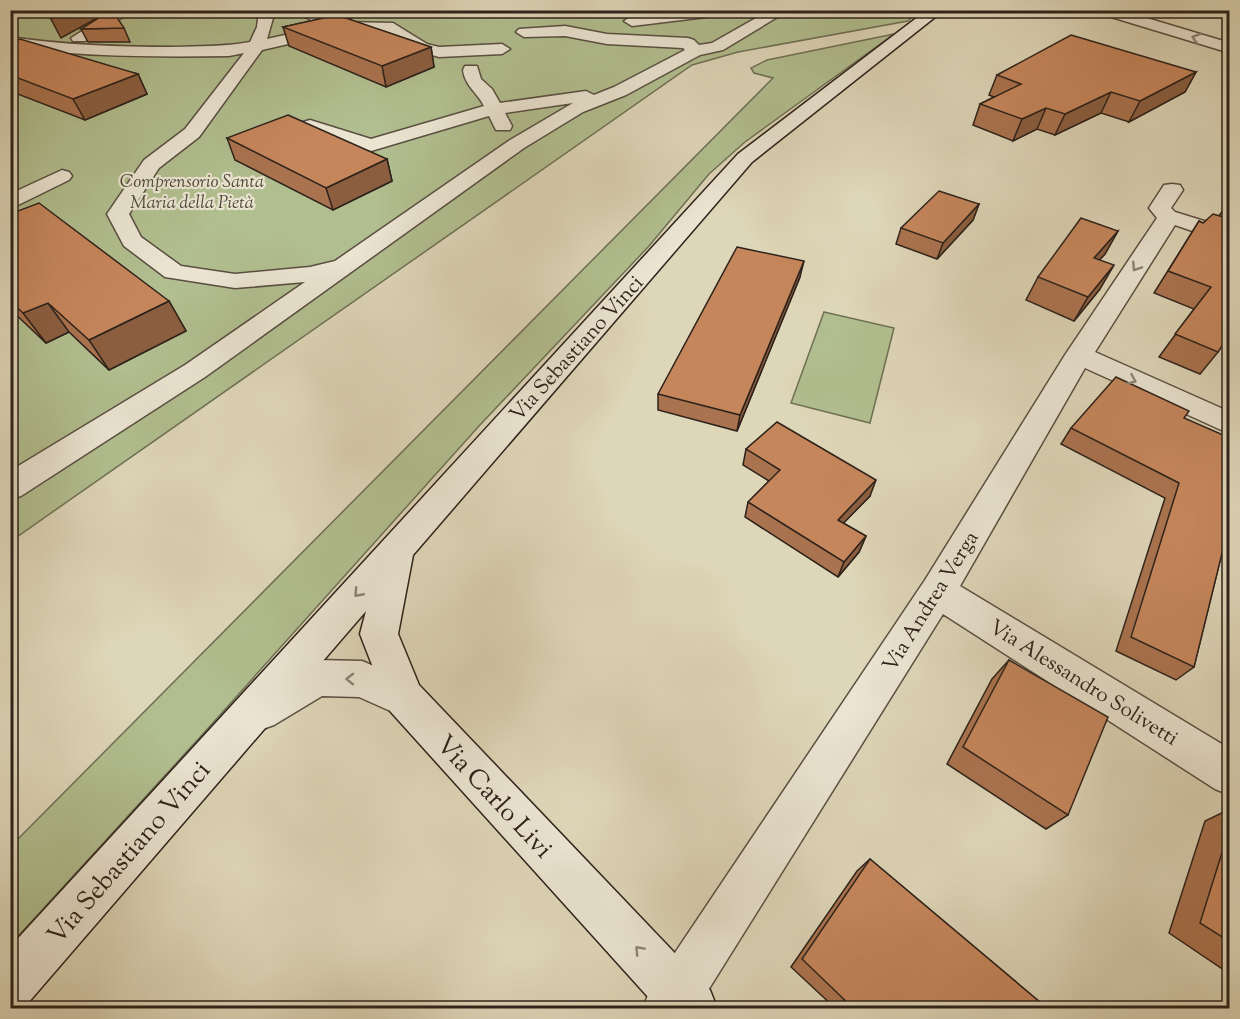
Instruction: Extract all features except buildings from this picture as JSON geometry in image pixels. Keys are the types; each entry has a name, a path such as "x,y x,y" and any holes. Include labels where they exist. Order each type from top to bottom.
{"street":[{"path":"10,56 53,48 80,38 127,10"},
{"path":"266,10 268,11 265,27 256,47 192,133 151,164 118,214 132,241 174,272 235,281 311,274 348,264"},
{"path":"296,10 342,27"},
{"path":"524,32 565,31 675,14 731,10"},
{"path":"10,487 195,371 517,144 577,108 620,91 695,51 717,47 782,10"},
{"name":"Via Sebastiano Vinci","path":"10,985 744,158 937,10"},
{"path":"1103,10 1230,48"},
{"path":"629,41 668,24 675,14"},
{"path":"10,42 53,48 150,52 229,51 342,27 393,28 421,47 439,52 502,49"},
{"path":"565,31 629,41 670,40 688,43 695,51"},
{"path":"471,70 473,81 486,93 506,132 517,144"},
{"path":"310,126 371,145 494,109 620,91"},
{"path":"10,203 62,176"},
{"name":"Via Andrea Verga","path":"680,1003 938,591 1079,356 1168,218 1160,208 1172,190"},
{"path":"1168,218 1179,219 1230,237"},
{"path":"1079,356 1230,424"},
{"name":"Via Carlo Livi","path":"398,549 379,634 404,698 680,1003"},
{"name":"Via Alessandro Solivetti","path":"938,591 1230,774"},
{"name":"Via Sebastiano Vinci","path":"245,719 317,678 362,679 404,698"}],"green space":[{"name":"Comprensorio Santa Maria della Pietà","path":"11,11 918,11 908,21 738,52 692,65 11,541"},
{"path":"894,34 745,142 709,174 649,246 479,426 11,944 11,846 773,78 754,73 751,68 767,60"},
{"path":"824,312 894,328 870,423 791,403"}]}
